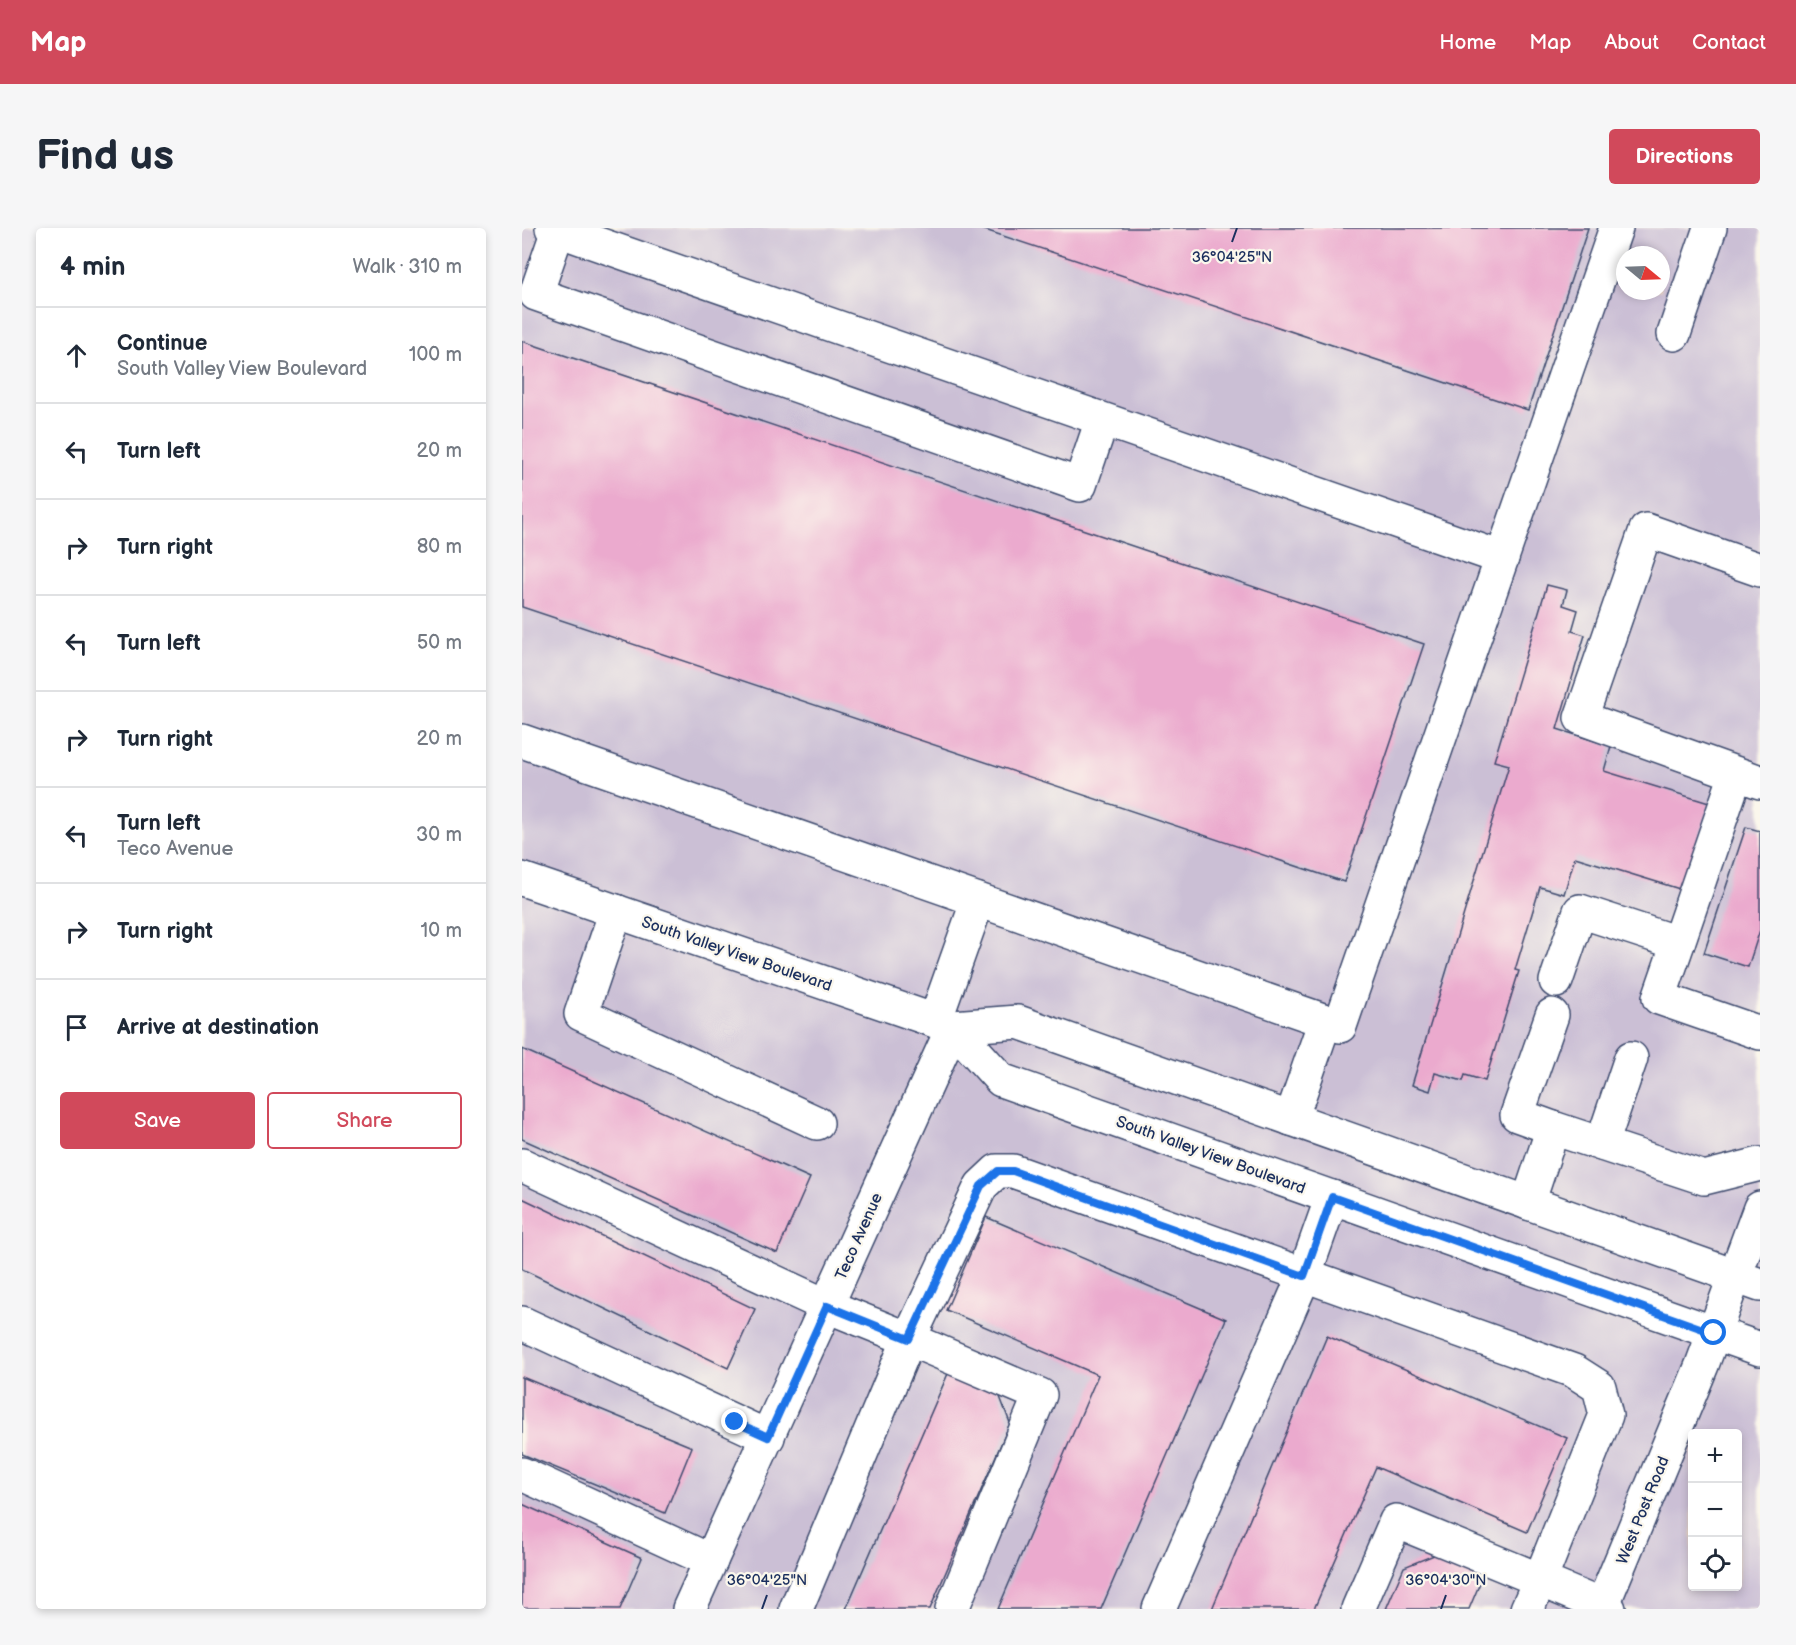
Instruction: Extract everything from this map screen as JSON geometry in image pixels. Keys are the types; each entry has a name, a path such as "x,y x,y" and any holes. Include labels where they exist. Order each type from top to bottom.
{"main road":[{"path":"522,741 1340,1026 1616,228"},
{"path":"1674,334 1710,228"},
{"path":"1102,420 1080,485 536,294 555,229 1502,558"},
{"path":"1760,570 1646,530 1581,718 1748,778 1678,943 1659,998 1760,1033"},
{"name":"South Valley View Boulevard","path":"522,879 944,1024 1018,1022 1748,1281"},
{"name":"Teco Avenue","path":"689,1609 827,1306 944,1024 978,900"},
{"path":"616,911 582,1014 817,1123"},
{"path":"1556,981 1580,911 1678,943"},
{"path":"1552,1015 1517,1115 1704,1178 1760,1164"},
{"path":"1291,1119 1325,1021"},
{"name":"South Valley View Boulevard","path":"944,1024 1001,1080 1760,1349"},
{"path":"1602,1144 1631,1058"},
{"path":"1528,1203 1553,1128"},
{"path":"522,1165 827,1306 1040,1395 952,1609"},
{"path":"796,1609 909,1339 981,1186 998,1171 1013,1171 1574,1371 1599,1387 1606,1415 1533,1594"},
{"path":"1160,1609 1304,1276 1332,1197"},
{"name":"West Post Road","path":"1604,1608 1714,1333 1748,1281 1760,1208"},
{"path":"522,1323 768,1437"},
{"path":"522,1474 711,1561"},
{"path":"1358,1609 1396,1521 1533,1594 1604,1608"}],"shaded area":[{"path":"522,228 1760,228 1760,1609 522,1609"}],"building":[{"path":"979,228 1588,228 1528,410"},
{"path":"522,341 1424,644 1344,882 522,607"},
{"path":"1547,585 1567,590 1563,605 1578,610 1572,631 1585,635 1557,729 1611,746 1604,771 1709,803 1683,890 1575,857 1564,894 1540,887 1515,970 1519,971 1485,1081 1465,1075 1463,1081 1435,1073 1430,1091 1412,1085 1509,765 1494,761"},
{"path":"1746,827 1760,831 1760,930 1748,967 1704,953"},
{"path":"522,1049 810,1178 777,1253 522,1139"},
{"path":"522,1198 755,1309 728,1368 522,1269"},
{"path":"986,1217 1226,1319 1101,1609 998,1609 1098,1375 946,1310"},
{"path":"1327,1336 1567,1438 1527,1532 1376,1467 1314,1609 1212,1609"},
{"path":"950,1369 997,1389 1010,1423 930,1609 846,1609"},
{"path":"522,1377 692,1447 665,1513 522,1454"},
{"path":"522,1504 642,1558 620,1609 522,1608"},
{"path":"1439,1553 1485,1571 1469,1609 1386,1609 1404,1567"}],"route":[{"path":"735,1422 768,1437 827,1306 909,1339 981,1186 998,1171 1013,1171 1304,1276 1332,1197 1714,1333"}]}
